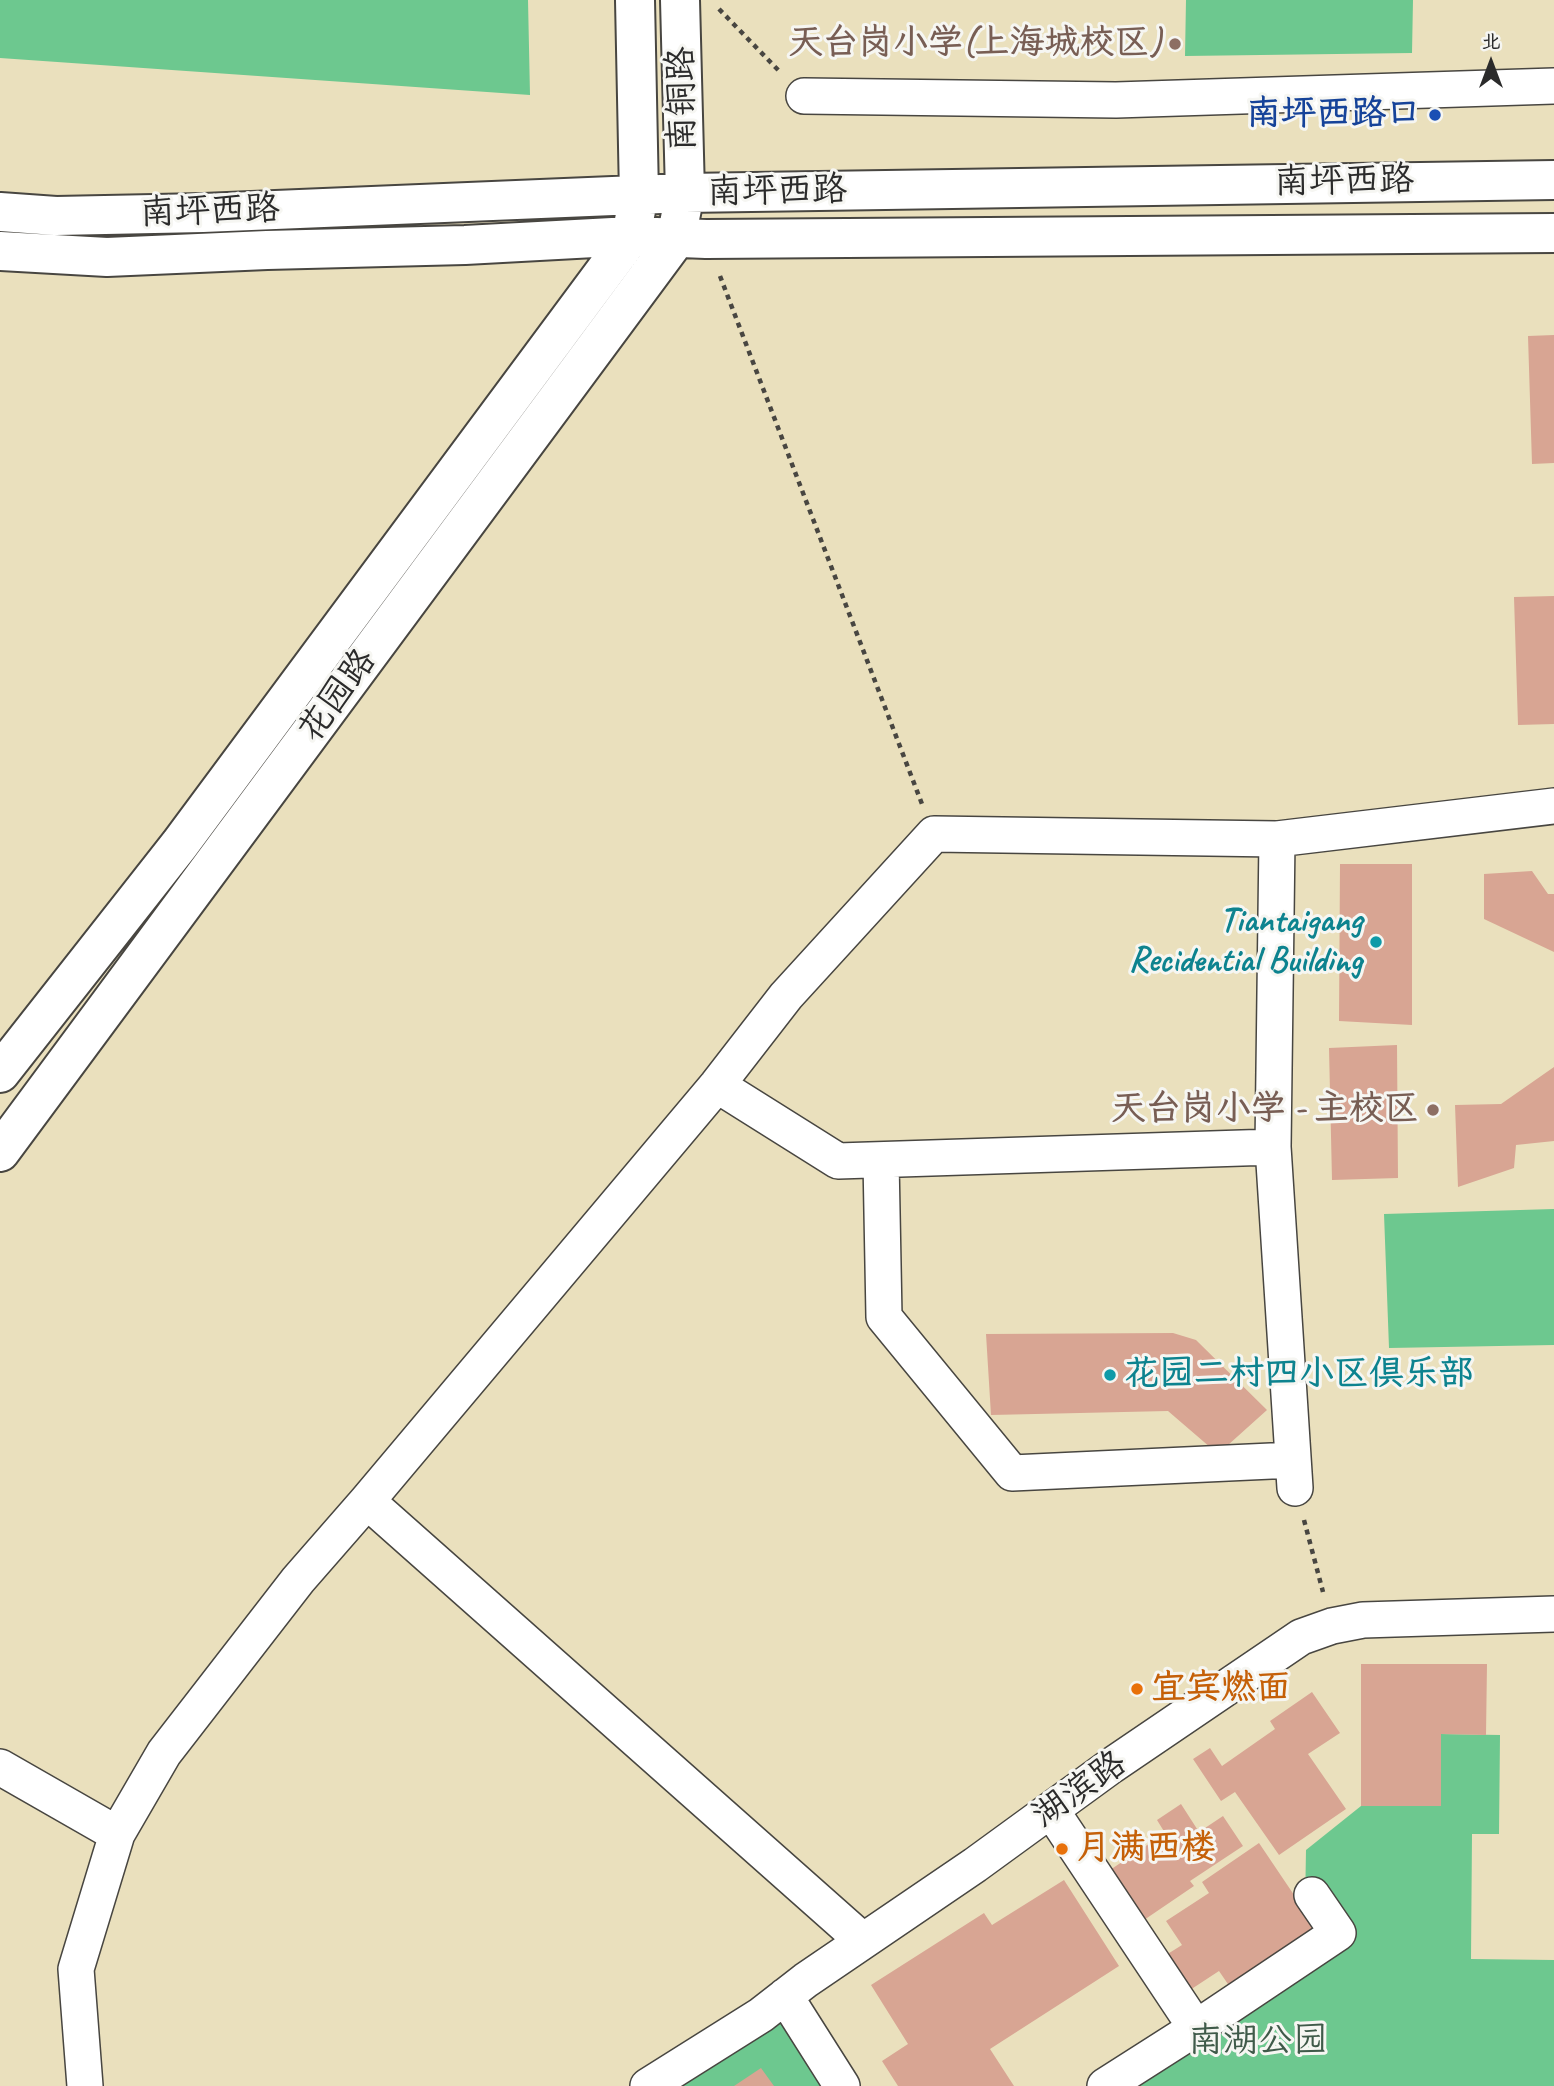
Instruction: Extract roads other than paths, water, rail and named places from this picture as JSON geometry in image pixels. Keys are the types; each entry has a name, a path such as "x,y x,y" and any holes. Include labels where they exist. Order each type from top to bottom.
{"main road":[{"name":"南铜路","path":"635,0 639,195"},
{"name":"南铜路","path":"680,0 685,193 691,239"},
{"name":"南坪西路","path":"0,212 56,216 203,213 685,193 1554,180"},
{"name":"花园路","path":"0,1073 180,844 631,236 639,195"},
{"name":"南坪西路","path":"0,251 107,257 465,245 631,236 691,239 1554,233"},
{"name":"花园路","path":"0,1152 691,239"}],"street":[{"path":"804,96 1116,100 1554,86"},
{"path":"85,2086 76,1969 117,1834 164,1753 298,1580 717,1085 786,996 934,834 1277,839 1554,806"},
{"path":"881,1160 884,1317 1012,1473 1294,1474 1273,1147 1277,839"},
{"path":"717,1085 838,1161 1273,1147"},
{"path":"367,1501 862,1940"},
{"name":"湖滨路","path":"648,2086 761,2015 862,1940 975,1865 1301,1637 1332,1626 1363,1620 1554,1614"},
{"path":"0,1767 117,1834"},
{"path":"1052,1810 1196,2028"},
{"path":"1105,2086 1338,1933 1312,1895"},
{"path":"785,1996 842,2086"}],"place":[{"name":"天台岗小学(上海城校区)","path":"1175,44"},
{"name":"南坪西路口","path":"1435,115"},
{"name":"Tiantaigang Recidential Building","path":"1376,942"},
{"name":"天台岗小学 - 主校区","path":"1433,1110"},
{"name":"花园二村四小区俱乐部","path":"1110,1375"},
{"name":"宜宾燃面","path":"1137,1689"},
{"name":"月满西楼","path":"1062,1849"}],"park label":[{"name":"南湖公园","path":"1258,2042"}]}
